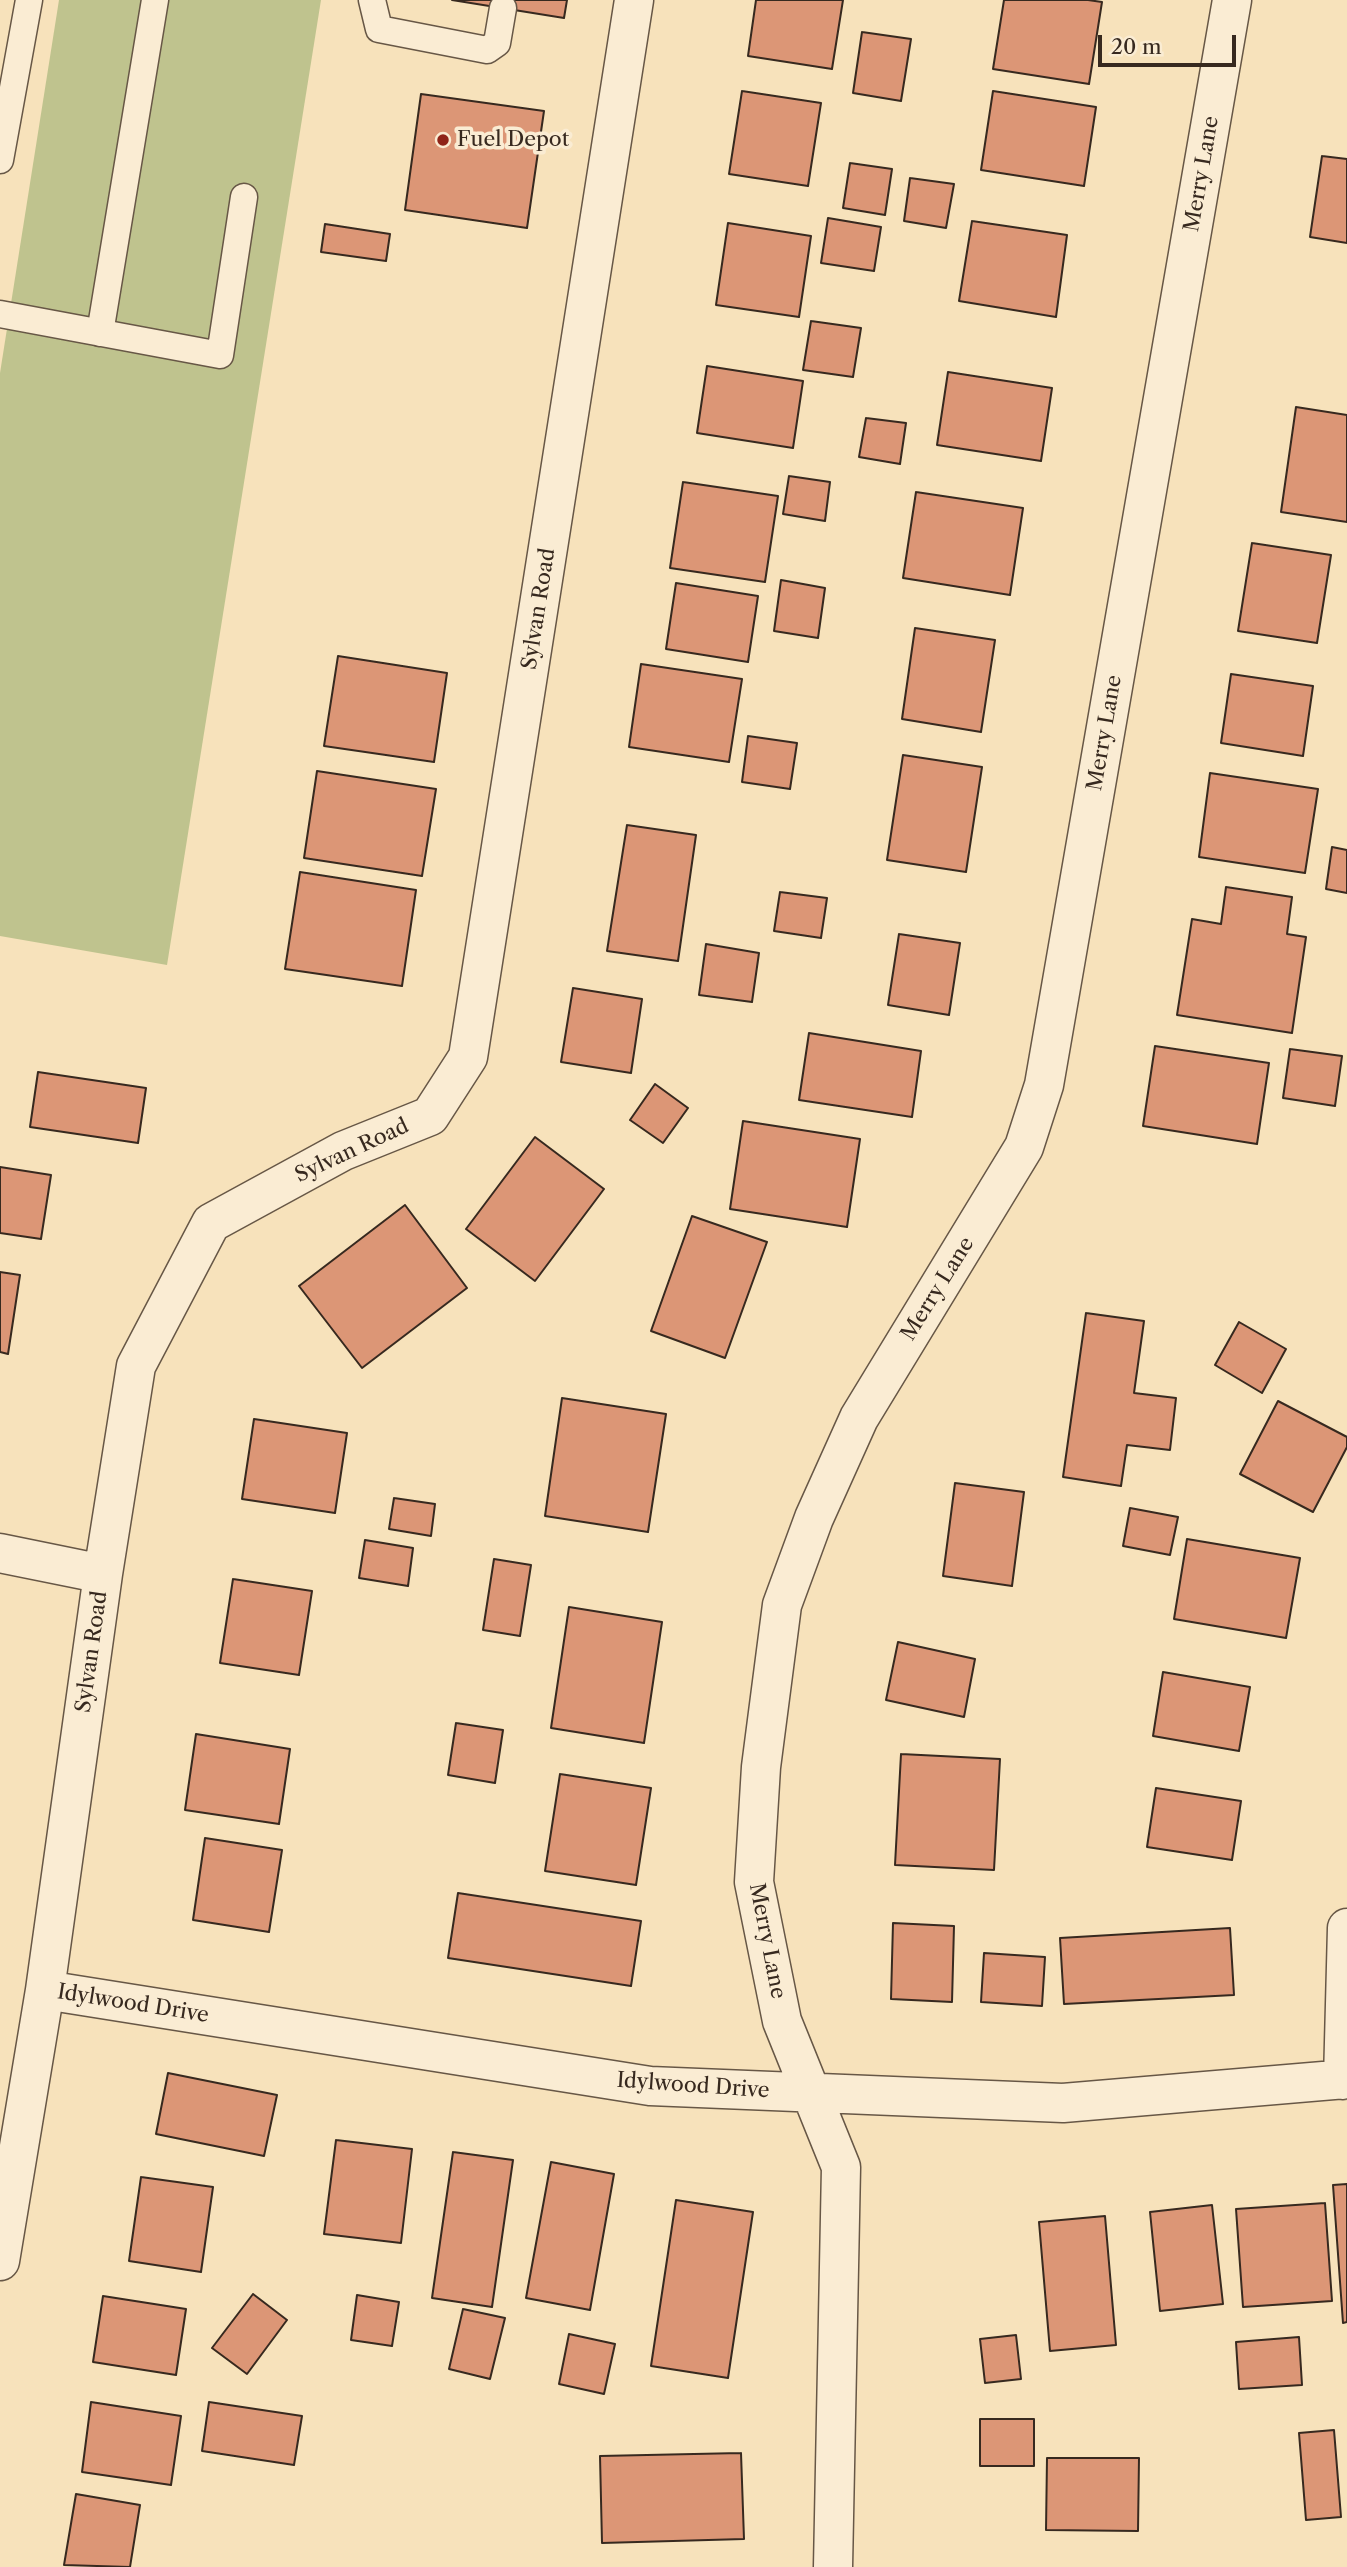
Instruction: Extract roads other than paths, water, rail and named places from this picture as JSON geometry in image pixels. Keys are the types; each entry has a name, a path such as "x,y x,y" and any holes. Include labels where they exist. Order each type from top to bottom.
{"street":[{"name":"Sylvan Road","path":"0,2261 45,1990 103,1574 136,1366 211,1223 344,1151 430,1116 468,1057 634,0"},
{"name":"Merry Lane","path":"833,2567 841,2167 782,2021 754,1882 761,1766 782,1605 814,1518 859,1418 1024,1147 1044,1085 1232,0"},
{"path":"0,1553 103,1574"},
{"path":"1345,2079 1347,1928"},
{"name":"Idylwood Drive","path":"45,1990 650,2086 1063,2104 1345,2079"}],"lane":[{"path":"0,160 29,0"},
{"path":"100,333 155,0"},
{"path":"373,0 379,29 487,50 497,43 503,8"},
{"path":"0,314 220,355 244,197"}],"place":[{"name":"Fuel Depot","path":"443,140"}]}
